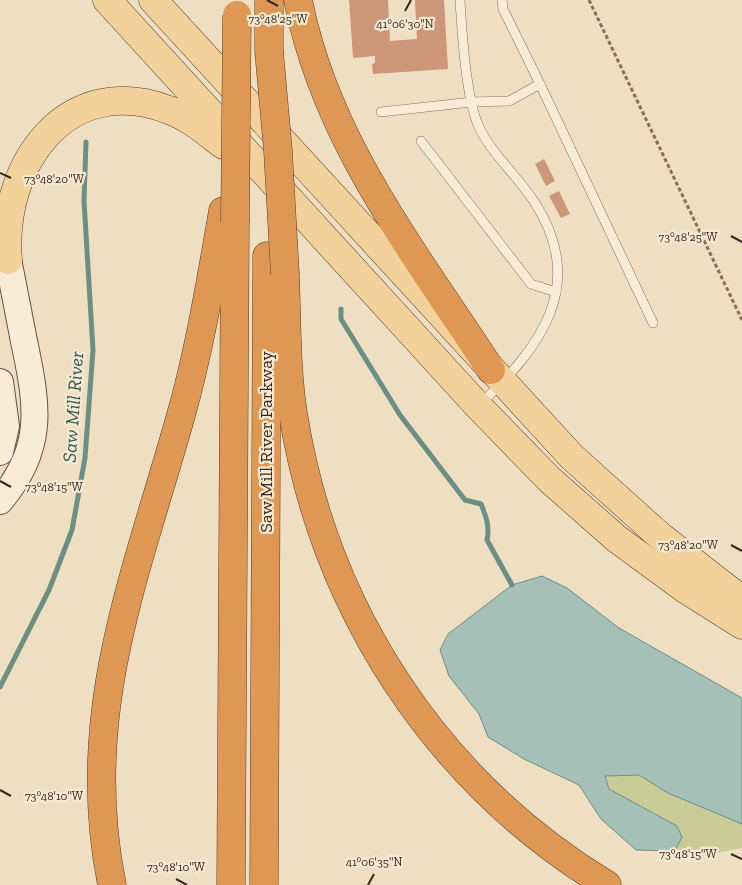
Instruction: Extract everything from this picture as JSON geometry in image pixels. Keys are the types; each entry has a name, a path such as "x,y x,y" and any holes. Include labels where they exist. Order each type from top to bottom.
{"highway":[{"name":"Saw Mill River Parkway","path":"264,885 276,265 269,0"},
{"path":"298,0 317,74 345,139 392,220 497,377"},
{"name":"Saw Mill River Parkway","path":"231,885 229,216 236,145 237,7"},
{"path":"112,885 104,840 101,793 102,736 107,688 123,618 189,385 229,216"},
{"path":"276,265 292,411 303,469 317,518 334,566 361,624 406,698 460,766 491,797 540,839 607,885"}],"main road":[{"path":"106,0 478,406 550,480 593,520 685,589 742,625"},
{"path":"153,0 572,457 615,497 690,561 742,600"},
{"path":"8,260 6,215 9,199 20,167 29,152 52,128 92,106 136,102 160,106 175,112 197,126 283,192"},
{"path":"0,222 31,373 36,419 33,440 26,461 16,481 0,501"},
{"path":"0,382 2,418 6,426 0,452"}],"lane":[{"path":"460,0 472,102 479,127 489,143 529,194 542,215 553,246 557,278 556,292 550,314 540,338 531,351 497,377 478,406"},
{"path":"502,0 503,9 654,323"},
{"path":"381,112 472,102 509,101 540,84"},
{"path":"421,141 531,284 556,292"}],"path":[{"path":"589,0 742,320"}],"green space":[{"path":"639,775 668,793 742,824 742,848 711,854 675,851 682,837 655,813 636,805 609,789 605,776"}],"water":[{"path":"542,576 567,588 619,628 742,698 742,824 668,793 639,775 605,776 609,789 677,826 682,837 675,851 636,850 601,819 579,785 524,759 488,737 479,714 449,676 440,650 448,634 512,585"}],"building":[{"path":"349,0 388,0 390,41 417,39 415,0 444,0 448,69 373,74 372,65 375,62 375,56 353,58"},
{"path":"544,159 555,181 546,186 535,164"},
{"path":"559,191 570,214 561,218 549,196"}],"waterway":[{"name":"Saw Mill River","path":"0,687 49,590 72,530 85,458 93,350 84,201 86,142"},
{"path":"341,309 341,319 400,415 465,500 481,504 487,522 487,540 512,585"}]}
